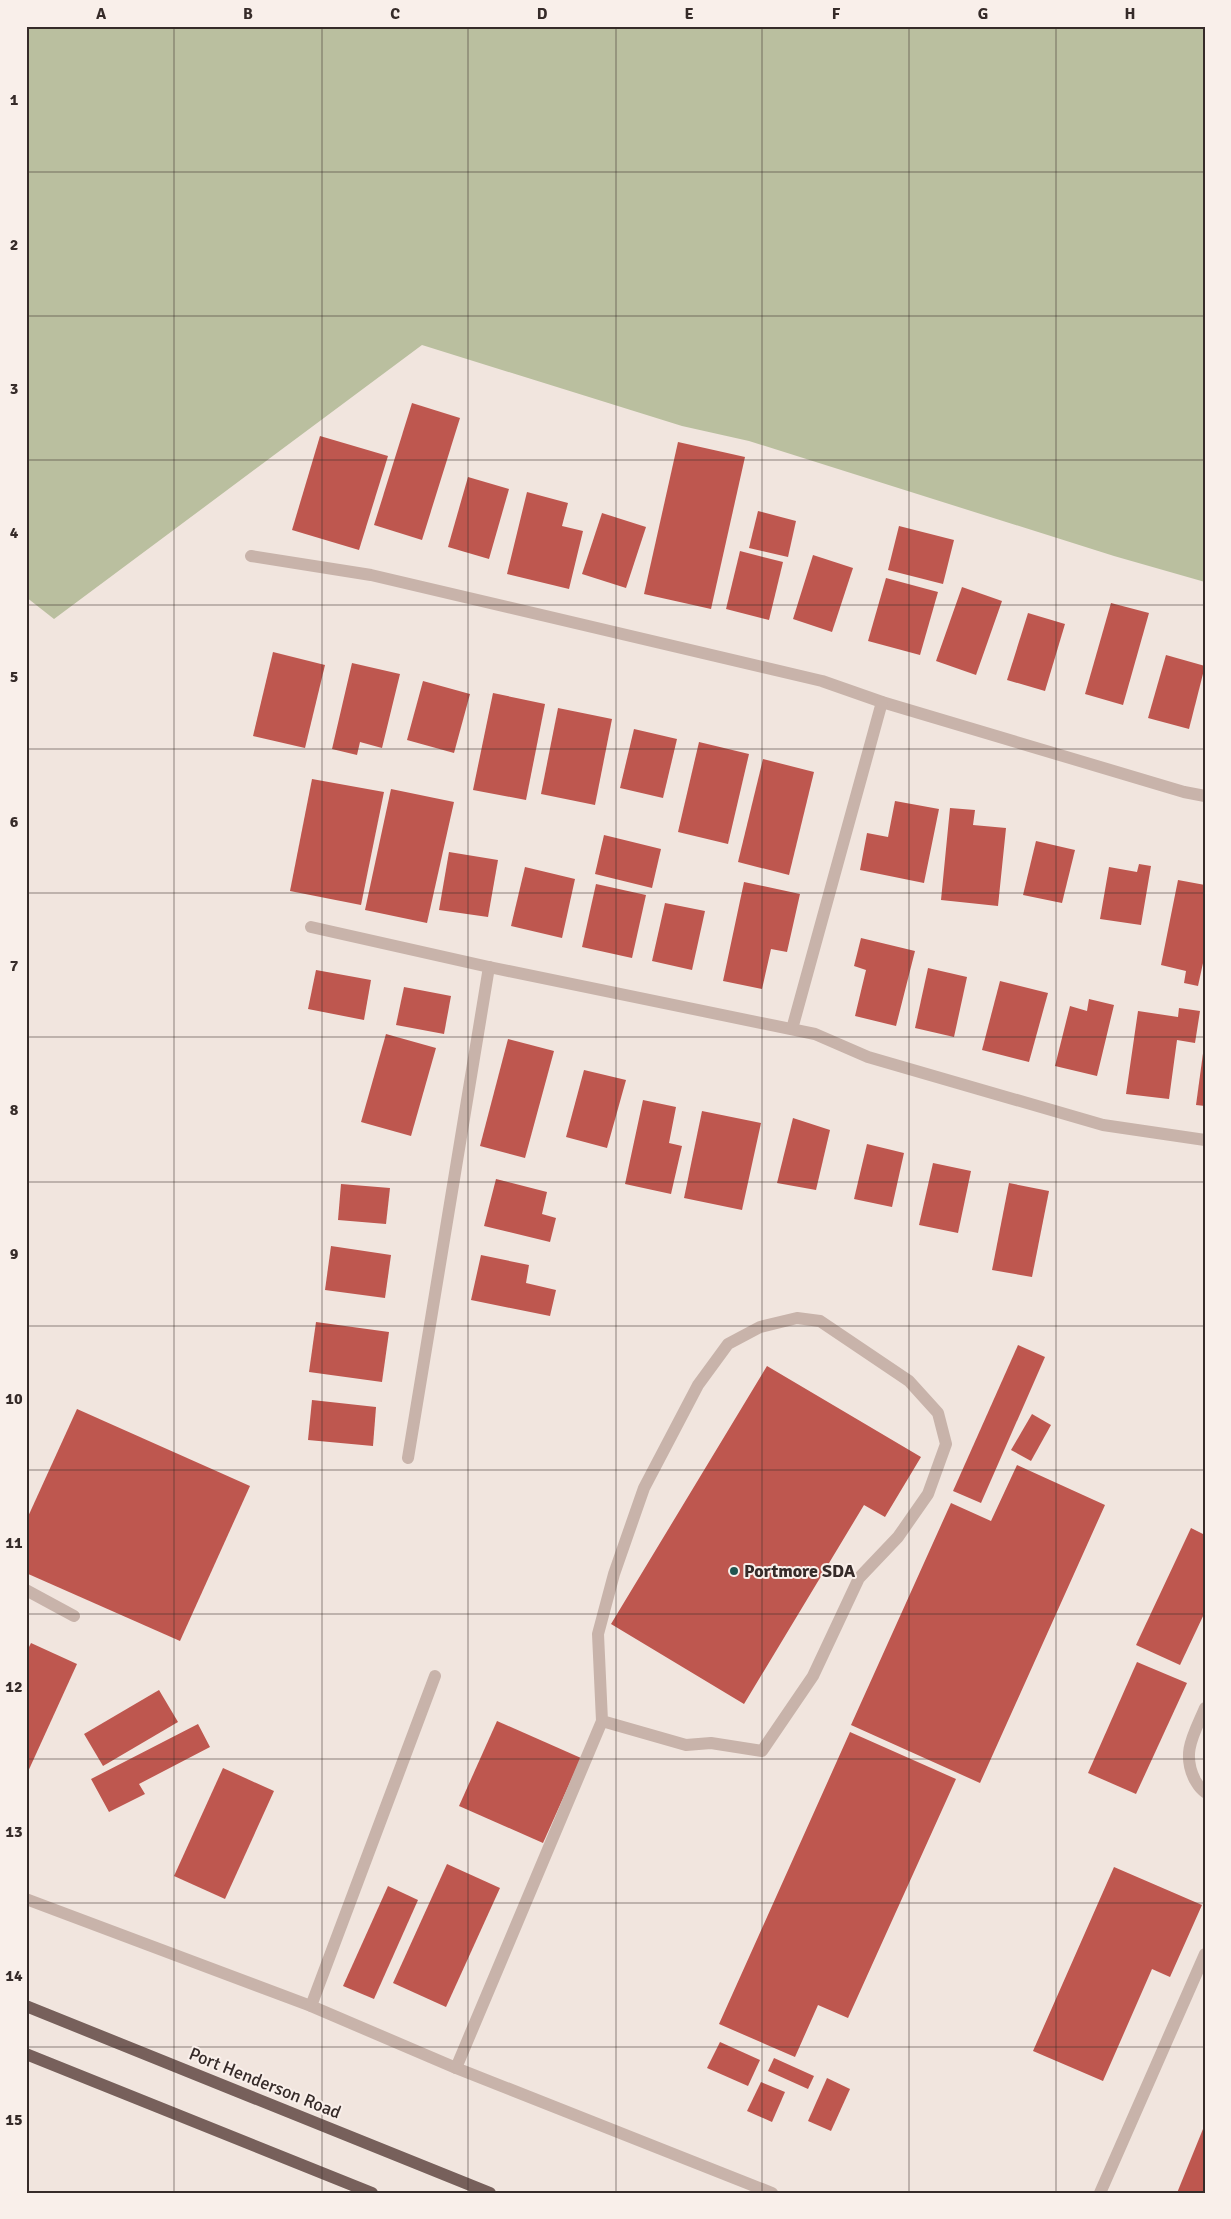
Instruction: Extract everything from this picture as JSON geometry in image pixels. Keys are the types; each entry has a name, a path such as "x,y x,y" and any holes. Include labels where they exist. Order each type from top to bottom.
{"main road":[{"name":"Port Henderson Road","path":"26,2006 490,2193"},
{"path":"26,2054 372,2193"}],"street":[{"path":"251,556 371,575 822,681 882,702 1174,789 1205,796"},
{"path":"792,1030 882,702"},
{"path":"311,927 489,967 816,1034 868,1057 1103,1125 1205,1140"},
{"path":"408,1458 489,967"},
{"path":"456,2068 602,1721 598,1634 614,1574 644,1488 698,1385 728,1344 760,1327 797,1318 820,1321 909,1381 938,1413 946,1444 928,1494 898,1536 859,1578 813,1676 762,1751 711,1743 686,1746 602,1721"},
{"path":"26,1590 74,1616"},
{"path":"311,2006 435,1676"},
{"path":"1205,1708 1189,1747 1189,1767 1200,1789 1205,1792"},
{"path":"26,1899 311,2006 456,2068 772,2193"},
{"path":"1100,2193 1205,1954"}],"green space":[{"path":"26,26 1205,26 1205,582 1114,556 749,441 682,426 422,345 54,619 26,597"}],"building":[{"path":"412,403 460,418 422,540 374,525"},
{"path":"320,436 388,456 359,550 292,530"},
{"path":"678,442 745,457 711,609 644,594"},
{"path":"468,477 509,489 489,559 448,547"},
{"path":"527,492 568,503 562,526 583,531 569,589 507,574"},
{"path":"758,511 796,521 788,557 749,548"},
{"path":"602,513 646,527 626,588 582,574"},
{"path":"899,526 954,540 943,584 888,570"},
{"path":"740,551 783,562 769,620 726,609"},
{"path":"813,555 853,568 832,632 793,619"},
{"path":"886,578 938,592 920,655 868,641"},
{"path":"962,587 1002,601 976,675 936,661"},
{"path":"1111,603 1149,613 1123,705 1085,694"},
{"path":"1028,613 1065,624 1045,691 1007,680"},
{"path":"273,652 325,665 305,748 253,736"},
{"path":"1166,655 1205,666 1189,729 1148,718"},
{"path":"352,663 400,674 382,748 360,742 357,755 332,749"},
{"path":"423,681 470,694 454,753 407,740"},
{"path":"493,693 545,704 526,800 473,790"},
{"path":"558,708 612,719 595,805 541,794"},
{"path":"634,729 677,739 663,798 620,788"},
{"path":"699,742 749,754 728,844 678,832"},
{"path":"763,759 814,772 789,875 738,862"},
{"path":"312,779 384,792 361,905 290,891"},
{"path":"391,789 454,802 427,923 365,910"},
{"path":"895,801 939,809 924,883 860,870 867,833 888,837"},
{"path":"950,808 975,810 973,825 1006,828 998,906 941,900"},
{"path":"604,835 661,849 652,888 595,874"},
{"path":"1036,841 1075,850 1062,903 1023,895"},
{"path":"449,852 498,860 488,917 439,910"},
{"path":"1139,864 1151,866 1141,925 1100,919 1109,867 1137,872"},
{"path":"525,867 575,879 562,938 511,926"},
{"path":"1178,880 1205,885 1205,954 1198,986 1184,983 1186,971 1161,965"},
{"path":"744,882 800,894 787,952 771,949 762,989 723,981"},
{"path":"596,884 646,895 632,958 582,947"},
{"path":"665,903 705,911 692,970 652,961"},
{"path":"861,938 915,951 896,1026 855,1016 866,970 854,966"},
{"path":"928,968 967,977 954,1037 915,1028"},
{"path":"316,970 371,980 364,1020 308,1009"},
{"path":"1000,981 1048,993 1029,1062 982,1050"},
{"path":"404,987 451,996 444,1034 396,1025"},
{"path":"1089,999 1114,1005 1097,1076 1055,1066 1070,1006 1087,1011"},
{"path":"1179,1008 1200,1011 1195,1043 1177,1040 1169,1099 1126,1094 1138,1011 1178,1017"},
{"path":"386,1034 436,1048 411,1136 361,1122"},
{"path":"508,1039 554,1051 525,1158 480,1146"},
{"path":"1205,1046 1205,1106 1196,1105"},
{"path":"584,1070 626,1080 607,1148 566,1137"},
{"path":"643,1100 676,1107 669,1143 682,1146 671,1194 625,1184"},
{"path":"702,1111 761,1123 742,1210 684,1198"},
{"path":"793,1118 830,1130 816,1190 777,1183"},
{"path":"867,1144 904,1153 892,1207 854,1199"},
{"path":"933,1163 971,1171 958,1233 919,1225"},
{"path":"496,1179 547,1192 542,1214 556,1218 550,1242 484,1226"},
{"path":"1009,1183 1049,1191 1032,1277 992,1270"},
{"path":"341,1184 390,1188 386,1224 338,1220"},
{"path":"331,1246 391,1255 385,1298 325,1290"},
{"path":"481,1255 529,1265 526,1283 556,1290 550,1316 471,1300"},
{"path":"316,1322 389,1332 382,1382 309,1372"},
{"path":"1018,1345 1045,1357 981,1503 953,1491"},
{"name":"Portmore SDA","path":"767,1366 921,1457 885,1517 864,1505 744,1704 611,1624"},
{"path":"312,1400 376,1407 373,1446 308,1440"},
{"path":"77,1409 250,1486 180,1641 26,1573 26,1521"},
{"path":"1032,1414 1051,1425 1031,1461 1011,1450"},
{"path":"1017,1465 1105,1505 980,1783 851,1725 951,1503 991,1521"},
{"path":"1191,1528 1205,1535 1205,1612 1180,1665 1136,1645"},
{"path":"31,1643 77,1664 26,1776 26,1653"},
{"path":"1137,1662 1187,1683 1136,1794 1088,1773"},
{"path":"159,1690 178,1722 103,1766 84,1734"},
{"path":"497,1721 581,1758 543,1843 459,1806"},
{"path":"198,1724 210,1747 139,1784 145,1794 109,1812 91,1779"},
{"path":"850,1732 956,1779 848,2018 818,2005 795,2057 719,2024"},
{"path":"223,1768 274,1791 225,1899 174,1876"},
{"path":"447,1864 500,1888 446,2007 393,1983"},
{"path":"1114,1867 1202,1905 1170,1977 1152,1969 1103,2081 1033,2051"},
{"path":"388,1886 418,1900 374,1999 343,1986"},
{"path":"720,2042 760,2060 748,2086 707,2068"},
{"path":"774,2058 814,2076 808,2089 768,2071"},
{"path":"827,2078 850,2089 831,2131 808,2121"},
{"path":"761,2082 785,2092 772,2122 747,2111"},
{"path":"1205,2124 1205,2193 1177,2193"}],"place":[{"name":"Portmore SDA","path":"734,1571"}]}
